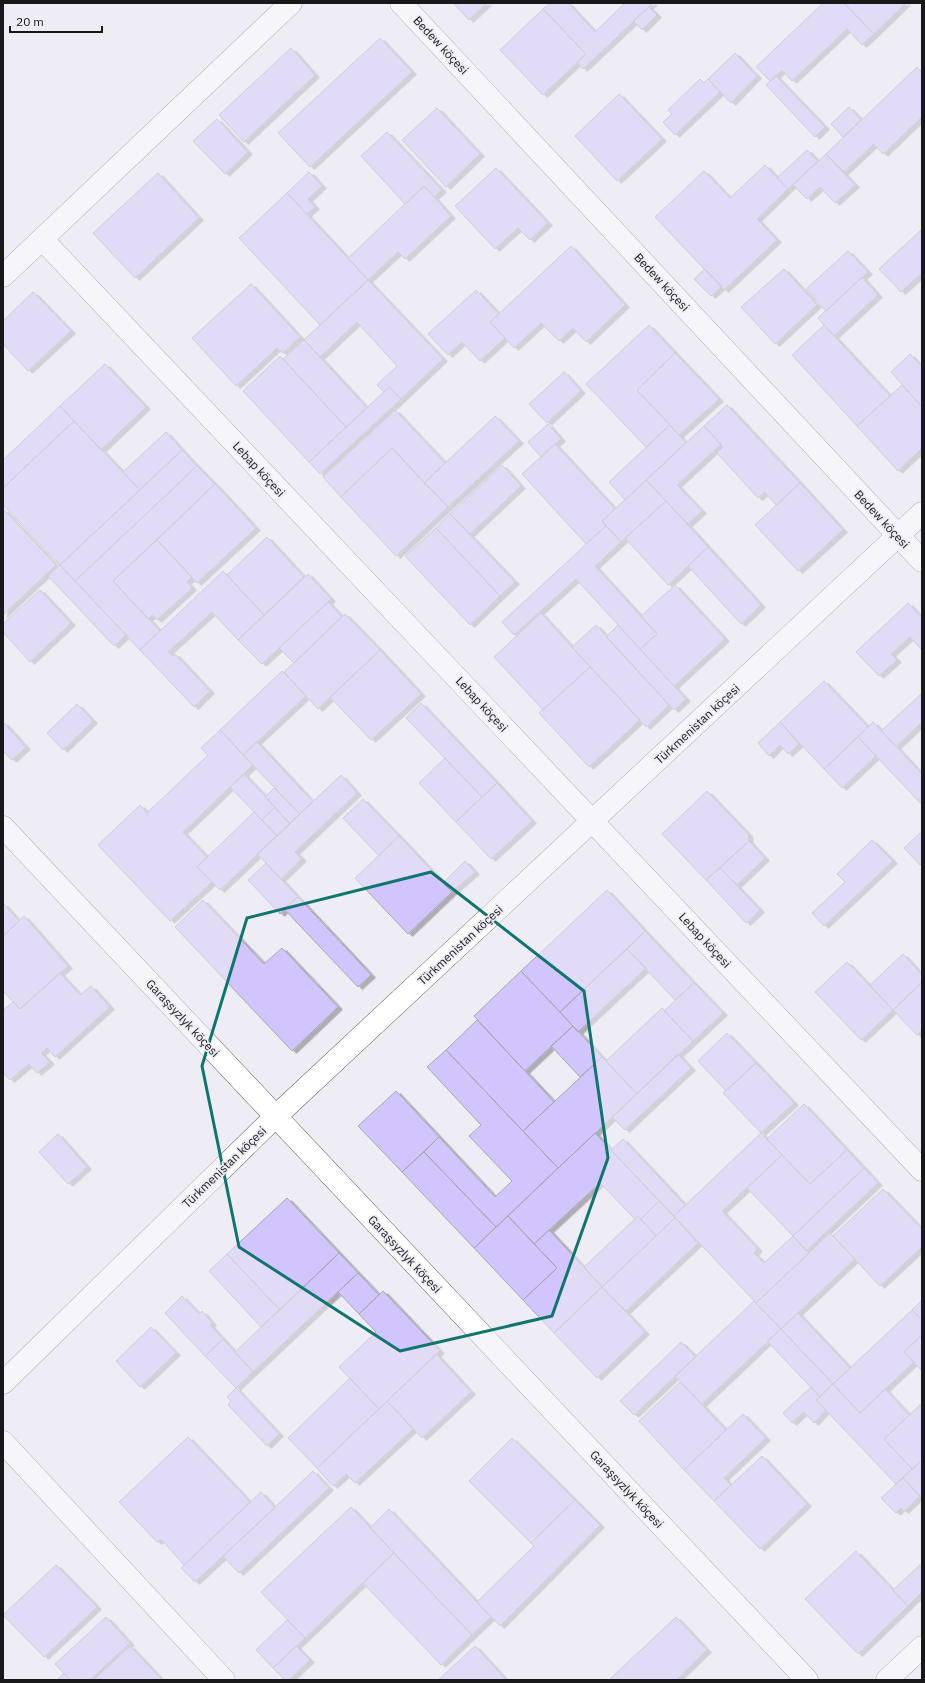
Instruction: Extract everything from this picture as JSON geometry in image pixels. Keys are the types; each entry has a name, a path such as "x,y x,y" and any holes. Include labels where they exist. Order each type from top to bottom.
{"street":[{"path":"3,276 291,3"},
{"name":"Bedew köçesi","path":"401,3 922,561"},
{"name":"Lebap köçesi","path":"42,239 922,1170"},
{"name":"Türkmenistan köçesi","path":"3,1383 275,1117 922,513"},
{"name":"Garaşsyzlyk köçesi","path":"3,827 807,1680"},
{"path":"3,1442 224,1680"},
{"path":"887,1680 922,1647"}],"highlighted area":[{"path":"431,872 584,991 608,1158 552,1316 400,1351 239,1247 202,1066 247,918"}],"building":[{"path":"453,3 487,3 469,20"},
{"path":"550,3 568,3 595,32 625,3 653,3 583,69 577,62 586,54 543,9"},
{"path":"823,3 844,3 874,34 862,45 847,29 792,81 782,70 770,81 756,67"},
{"path":"844,3 906,3 874,34"},
{"path":"649,7 657,15 642,30 633,21"},
{"path":"543,9 586,54 543,95 500,50"},
{"path":"380,38 412,72 310,167 278,133"},
{"path":"291,48 315,75 244,142 219,115"},
{"path":"735,53 757,76 731,103 708,79"},
{"path":"917,67 922,73 922,117 883,154 874,144 844,172 826,154"},
{"path":"776,76 825,127 815,137 766,85"},
{"path":"700,79 704,83 708,79 720,92 675,135 663,122 672,114 668,110"},
{"path":"619,94 662,139 617,181 575,136"},
{"path":"849,107 861,120 843,137 831,124"},
{"path":"437,108 480,154 446,187 402,140"},
{"path":"217,119 248,152 225,174 193,141"},
{"path":"387,132 442,190 434,197 424,186 405,204 361,156"},
{"path":"807,150 818,161 788,189 777,178"},
{"path":"826,154 855,185 835,203 820,187 807,199 793,185"},
{"path":"765,165 788,189 757,219 777,240 724,290 655,217 704,171 730,198"},
{"path":"496,168 548,223 530,240 518,228 495,249 455,206"},
{"path":"309,172 322,186 308,199 315,207 307,214 287,193"},
{"path":"158,173 199,218 135,278 93,233"},
{"path":"424,186 451,216 405,259 398,252 368,280 348,258"},
{"path":"287,193 368,280 320,325 239,238"},
{"path":"922,229 922,273 901,292 879,269"},
{"path":"571,246 625,305 586,342 573,328 559,341 541,323 514,348 490,322"},
{"path":"848,251 868,272 826,311 806,289"},
{"path":"705,269 722,286 711,296 694,279"},
{"path":"784,269 817,305 775,344 741,307"},
{"path":"862,277 878,295 834,336 818,318"},
{"path":"368,280 443,359 401,399 389,387 384,392 377,385 397,366 357,322 320,357 304,340"},
{"path":"251,284 300,337 283,353 277,348 236,386 192,338"},
{"path":"476,290 499,314 490,322 505,338 480,361 462,342 448,355 428,334"},
{"path":"33,292 71,331 28,371 3,344 3,321"},
{"path":"649,325 675,353 637,390 670,425 646,447 586,384"},
{"path":"824,325 890,396 857,426 792,355"},
{"path":"304,340 367,408 346,427 283,359"},
{"path":"675,353 719,399 679,435 637,390"},
{"path":"910,354 922,367 922,407 891,372"},
{"path":"280,356 346,427 309,462 243,391"},
{"path":"105,364 146,407 101,450 60,406"},
{"path":"564,372 581,391 547,423 529,404"},
{"path":"902,385 922,407 922,448 898,471 857,426"},
{"path":"389,387 401,399 320,474 309,462"},
{"path":"727,405 800,483 776,505 765,492 758,498 717,453 723,447 704,426"},
{"path":"60,406 74,421 3,488 3,460"},
{"path":"395,410 445,463 424,483 392,448 341,497 323,477"},
{"path":"495,416 519,441 448,507 424,483"},
{"path":"74,421 140,490 60,565 3,505 3,488"},
{"path":"548,424 561,439 541,457 528,442"},
{"path":"670,425 686,443 625,500 609,482"},
{"path":"704,426 721,444 677,485 702,511 688,524 646,480"},
{"path":"166,432 182,450 140,490 123,472"},
{"path":"555,444 615,509 602,521 606,526 586,544 522,474"},
{"path":"392,448 448,507 396,556 341,497"},
{"path":"182,450 197,466 75,581 60,565"},
{"path":"502,465 521,486 470,534 450,514"},
{"path":"197,466 215,484 113,581 160,631 140,650 75,581"},
{"path":"646,480 666,501 621,542 602,521"},
{"path":"800,483 843,530 798,571 755,525"},
{"path":"215,484 256,528 197,583 157,540"},
{"path":"666,501 708,547 668,585 625,538"},
{"path":"3,509 56,565 3,615"},
{"path":"450,514 515,582 500,596 436,528"},
{"path":"606,526 621,542 595,566 657,634 640,649 576,579 514,635 502,622"},
{"path":"436,528 500,596 470,625 405,556"},
{"path":"267,537 304,577 264,615 227,575"},
{"path":"157,540 192,577 187,582 192,588 157,620 152,615 148,619 113,581"},
{"path":"708,547 761,605 741,624 688,566"},
{"path":"60,565 126,635 114,646 48,576"},
{"path":"223,571 264,615 238,640 212,612 168,652 173,656 175,654 210,691 194,707 140,650"},
{"path":"308,574 331,599 262,664 238,640"},
{"path":"675,585 725,639 674,686 640,649 657,634 641,616"},
{"path":"40,590 71,623 30,662 3,632 3,624"},
{"path":"328,602 342,617 294,663 279,648"},
{"path":"908,603 922,618 922,650 910,637 891,654 897,660 879,676 856,652"},
{"path":"541,613 590,667 543,710 494,657"},
{"path":"345,614 380,650 318,709 284,672"},
{"path":"596,625 669,705 646,727 572,647"},
{"path":"618,625 686,699 674,710 606,637"},
{"path":"380,650 421,694 371,740 330,697"},
{"path":"590,667 640,720 589,767 539,713"},
{"path":"282,671 306,696 243,755 220,730"},
{"path":"824,681 868,727 824,769 780,722"},
{"path":"922,693 922,722 896,747 881,731"},
{"path":"421,703 497,783 482,797 406,718"},
{"path":"77,704 93,721 63,750 47,733"},
{"path":"3,722 26,747 12,760 3,751"},
{"path":"780,722 799,744 788,754 780,745 769,756 758,743"},
{"path":"873,722 922,774 922,805 858,737"},
{"path":"220,730 253,765 183,832 207,857 197,867 212,882 170,921 98,845 140,805 147,813 208,755 201,748"},
{"path":"858,737 876,756 842,788 824,769"},
{"path":"257,742 313,802 300,814 243,755"},
{"path":"445,758 482,797 456,822 419,783"},
{"path":"244,774 275,807 262,820 230,787"},
{"path":"341,775 357,793 295,852 302,859 281,879 257,854"},
{"path":"497,783 532,821 491,859 456,822"},
{"path":"274,788 300,814 290,824 265,797"},
{"path":"707,791 748,834 749,841 706,880 662,834"},
{"path":"363,799 399,836 379,856 343,818"},
{"path":"275,807 290,824 277,836 262,820"},
{"path":"254,812 277,836 220,890 197,867"},
{"path":"922,831 922,863 920,865 904,848"},
{"path":"399,836 452,892 408,934 355,878"},
{"path":"872,840 893,861 824,926 812,913 845,882 837,874"},
{"path":"749,841 765,858 737,885 720,868"},
{"path":"465,861 475,872 452,892 443,883"},
{"path":"266,863 298,897 280,914 248,880"},
{"path":"720,868 760,910 746,923 706,880"},
{"path":"607,890 645,931 560,1012 521,971"},
{"path":"298,897 371,975 358,987 284,909"},
{"path":"203,900 264,964 282,948 338,1007 292,1051 175,927"},
{"path":"3,903 19,921 3,936"},
{"path":"24,916 68,966 20,1009 3,991 3,936"},
{"path":"645,931 694,983 675,1000 627,949"},
{"path":"627,949 646,968 578,1032 560,1012"},
{"path":"903,954 922,975 922,982 893,1010 870,985"},
{"path":"847,962 893,1010 861,1040 815,992"},
{"path":"521,971 573,1026 525,1071 474,1016"},
{"path":"60,973 80,995 91,986 110,1007 55,1057 47,1048 41,1053 50,1062 37,1073 29,1064 10,1080 3,1073 3,1010 13,1002 20,1009"},
{"path":"922,982 922,1033 921,1031 917,1035 893,1010"},
{"path":"694,983 723,1013 693,1041 664,1011"},
{"path":"662,1008 693,1041 637,1094 606,1061"},
{"path":"477,1020 554,1102 523,1131 446,1050"},
{"path":"573,1026 602,1057 580,1077 551,1046"},
{"path":"727,1033 756,1063 726,1091 698,1061"},
{"path":"446,1050 558,1168 496,1227 424,1152 439,1137 495,1197 512,1181 469,1136 481,1125 427,1067"},
{"path":"678,1054 691,1068 625,1130 612,1117"},
{"path":"602,1057 637,1094 558,1168 523,1131"},
{"path":"756,1063 794,1103 761,1133 723,1093"},
{"path":"396,1091 439,1137 402,1172 358,1126"},
{"path":"804,1104 847,1150 810,1184 767,1139"},
{"path":"595,1133 659,1201 641,1219 638,1216 635,1219 600,1183 534,1244 508,1216"},
{"path":"761,1133 782,1155 722,1211 758,1249 754,1253 764,1263 793,1236 809,1253 756,1303 674,1216"},
{"path":"58,1134 87,1167 68,1184 39,1152"},
{"path":"623,1139 685,1205 674,1216 611,1150"},
{"path":"847,1150 864,1168 793,1236 747,1188 782,1155 810,1184"},
{"path":"424,1152 496,1227 474,1248 402,1172"},
{"path":"864,1168 878,1183 806,1251 793,1236"},
{"path":"883,1189 922,1229 922,1247 880,1286 833,1236"},
{"path":"287,1198 339,1253 280,1310 227,1254"},
{"path":"659,1201 675,1218 656,1236 641,1219"},
{"path":"508,1216 557,1268 523,1300 474,1248"},
{"path":"638,1216 656,1236 602,1287 584,1267"},
{"path":"675,1218 698,1243 626,1311 602,1287"},
{"path":"549,1230 602,1287 554,1333 523,1300 557,1268 534,1244"},
{"path":"830,1233 855,1259 781,1329 756,1303"},
{"path":"339,1253 358,1273 253,1372 235,1352"},
{"path":"227,1254 280,1310 261,1327 209,1271"},
{"path":"358,1273 379,1295 359,1314 338,1292"},
{"path":"602,1287 645,1332 597,1378 554,1333"},
{"path":"383,1291 440,1351 379,1409 339,1367 376,1332 359,1314"},
{"path":"182,1296 199,1314 202,1311 212,1323 210,1325 223,1339 205,1356 165,1313"},
{"path":"922,1300 922,1320 912,1310"},
{"path":"754,1301 781,1329 702,1404 675,1376"},
{"path":"912,1310 922,1320 922,1335 904,1352 914,1362 860,1413 833,1384"},
{"path":"798,1313 850,1368 833,1384 781,1329"},
{"path":"151,1327 176,1353 140,1387 116,1361"},
{"path":"781,1329 833,1384 820,1397 767,1341"},
{"path":"922,1335 922,1371 904,1352"},
{"path":"223,1339 253,1372 236,1388 205,1356"},
{"path":"681,1342 696,1357 634,1415 620,1401"},
{"path":"436,1354 471,1392 422,1438 387,1401"},
{"path":"350,1378 379,1409 317,1468 288,1438"},
{"path":"680,1382 726,1430 684,1470 639,1421"},
{"path":"833,1384 860,1413 885,1389 909,1415 884,1439 912,1469 896,1484 816,1400"},
{"path":"811,1387 820,1397 816,1400 826,1410 814,1423 804,1412 792,1423 783,1413"},
{"path":"236,1388 279,1434 267,1446 228,1405 231,1401 227,1397"},
{"path":"387,1401 413,1429 355,1483 346,1474 333,1486 317,1468"},
{"path":"922,1403 922,1460 912,1469 884,1439"},
{"path":"743,1414 766,1438 724,1478 731,1485 714,1501 684,1470"},
{"path":"188,1437 250,1502 184,1565 161,1539 157,1542 119,1502"},
{"path":"512,1438 575,1500 531,1543 469,1481"},
{"path":"762,1456 807,1504 760,1549 714,1501"},
{"path":"922,1460 922,1498 903,1478"},
{"path":"313,1471 329,1488 239,1573 223,1556"},
{"path":"903,1478 920,1496 904,1511 901,1508 896,1513 881,1498"},
{"path":"261,1492 275,1508 195,1582 181,1568"},
{"path":"575,1500 600,1525 500,1626 477,1602 534,1546 531,1543"},
{"path":"351,1507 394,1553 305,1638 261,1592"},
{"path":"389,1509 491,1617 472,1635 370,1528"},
{"path":"856,1551 908,1606 858,1654 805,1599"},
{"path":"394,1553 472,1635 441,1665 363,1583"},
{"path":"922,1563 922,1592 908,1606 893,1590"},
{"path":"56,1565 97,1607 44,1657 3,1615"},
{"path":"106,1617 130,1643 90,1680 70,1680 55,1664"},
{"path":"676,1617 707,1650 676,1680 609,1680"},
{"path":"287,1620 305,1638 273,1668 256,1650"},
{"path":"130,1646 162,1680 94,1680"},
{"path":"296,1646 310,1660 289,1680 285,1680 273,1668"},
{"path":"475,1646 506,1680 438,1680"},
{"path":"64,1673 70,1680 57,1680"}]}
